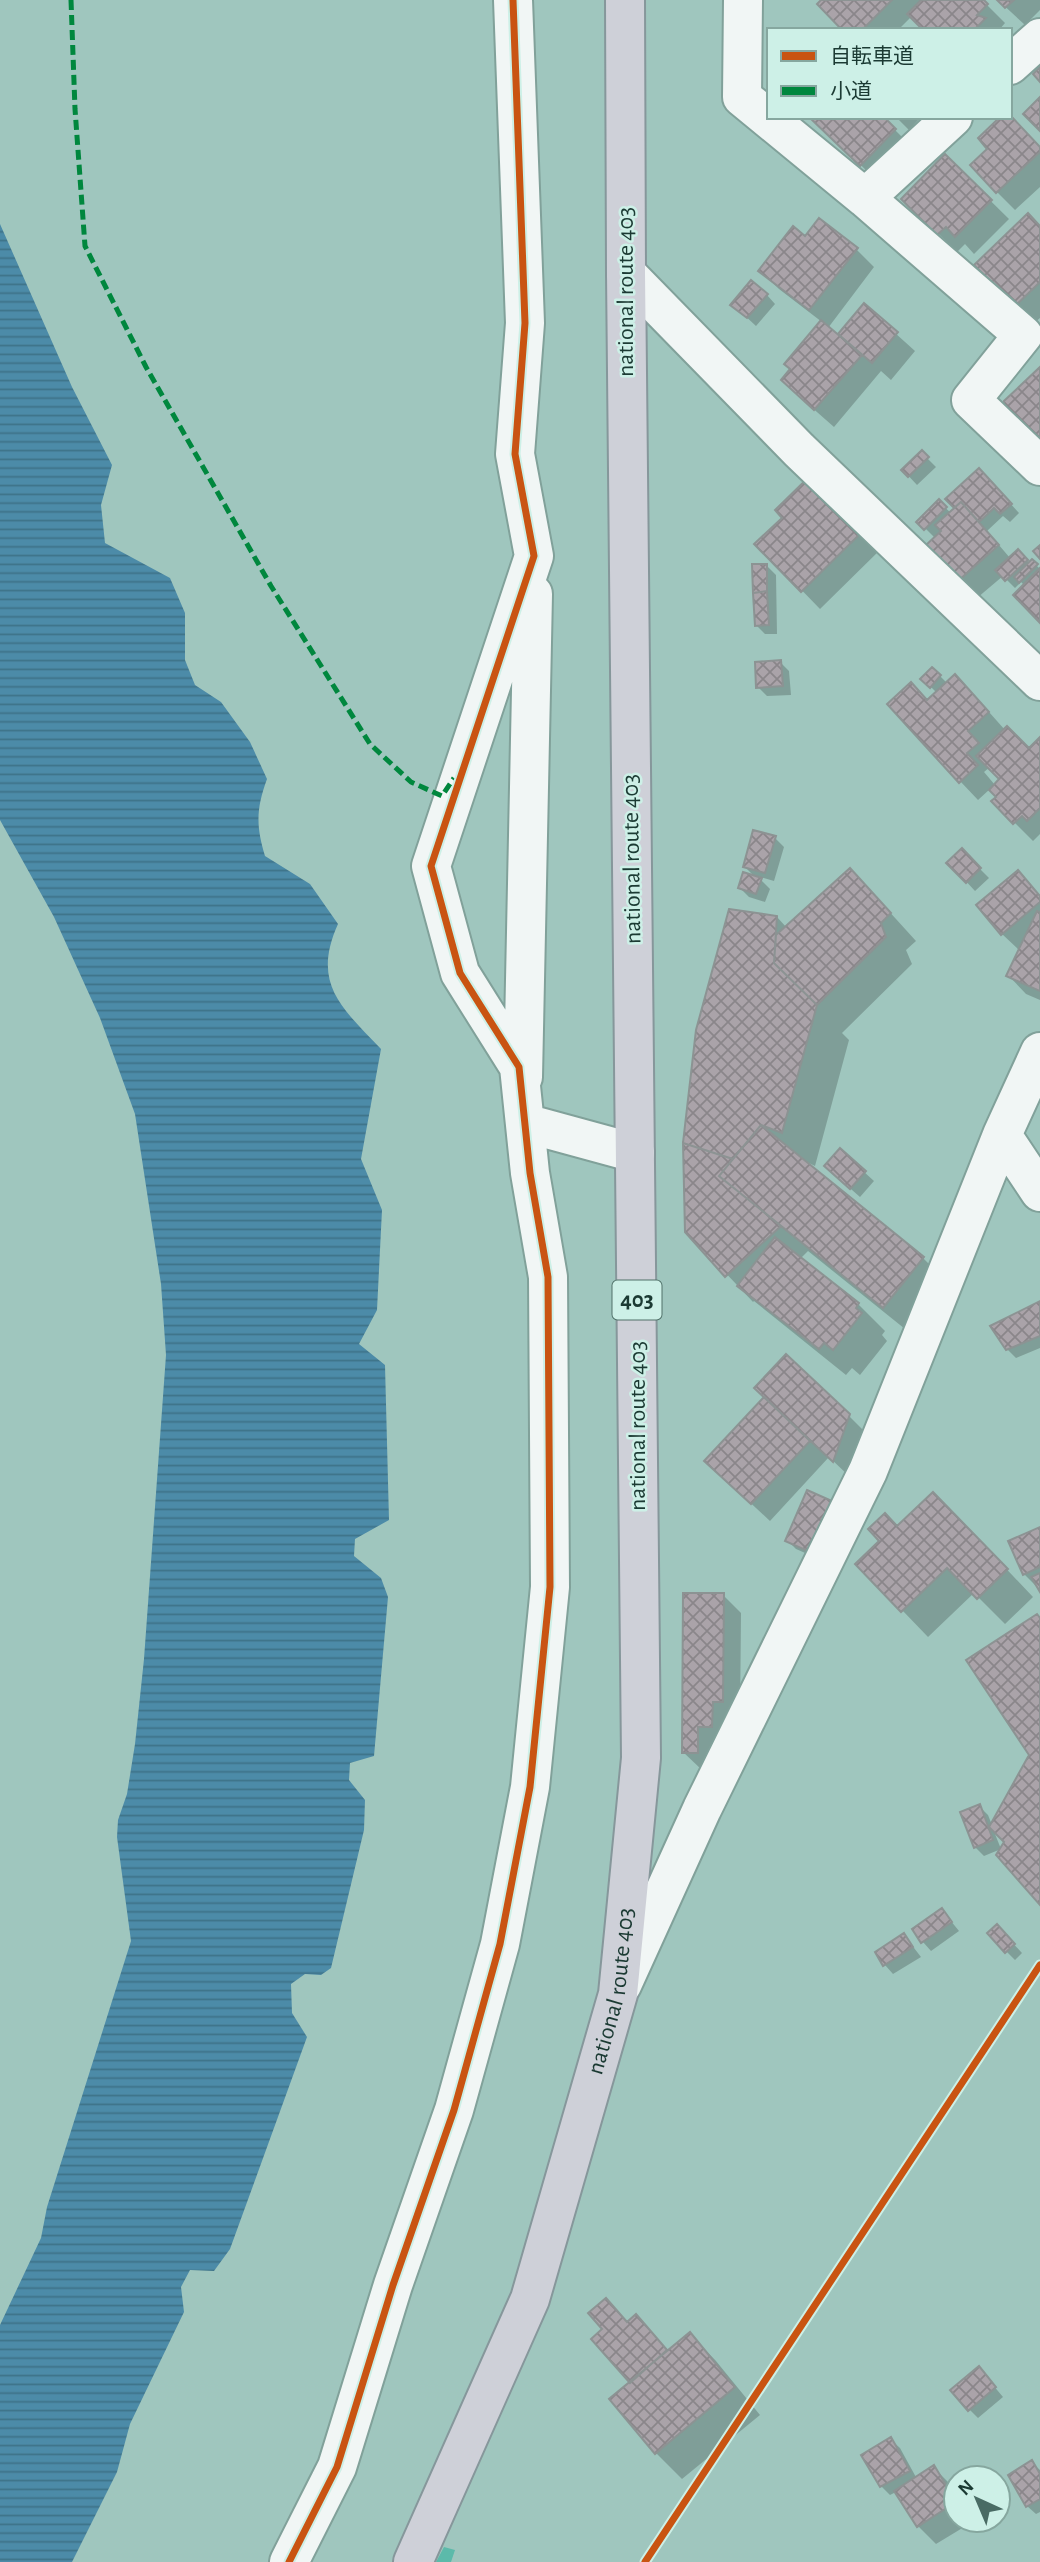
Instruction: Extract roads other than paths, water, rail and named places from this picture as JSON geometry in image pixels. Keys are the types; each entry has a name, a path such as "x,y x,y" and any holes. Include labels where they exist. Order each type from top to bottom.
{"highway":[{"name":"national route 403","path":"413,2562 530,2299 618,1994 640,1758 625,274 625,0"}],"street":[{"path":"513,0 526,323 515,454 534,556 524,1113"},
{"path":"745,2 742,97 767,118"},
{"path":"1012,63 1040,38"},
{"path":"769,119 865,198 1031,327 971,400 1040,466"},
{"path":"865,198 951,119"},
{"path":"625,274 799,450 1040,681"},
{"path":"289,2562 337,2467 393,2285 454,2110 500,1944 530,1787 550,1587 548,1290 519,1067 460,973 431,866 534,556"},
{"path":"618,1994 702,1809 868,1471 1002,1135 1040,1052"},
{"path":"524,1113 635,1153"},
{"path":"1002,1135 1040,1192"}],"water":[{"path":"0,224 72,387 112,465 101,505 105,543 170,578 185,613 185,660 195,685 221,702 250,742 267,779 258,818 265,856 310,884 338,924 330,945 329,979 343,1007 381,1049 361,1159 382,1210 377,1310 359,1344 385,1365 389,1520 355,1539 354,1556 381,1578 388,1597 374,1756 350,1763 349,1780 365,1800 364,1830 331,1968 321,1975 305,1974 291,1984 292,2013 307,2037 230,2249 214,2271 190,2270 181,2287 184,2312 130,2424 117,2472 72,2562 0,2562 0,2325 41,2238 47,2207 131,1941 117,1837 118,1820 127,1794 144,1659 166,1355 161,1284 135,1114 100,1018 54,917 0,820"}]}
